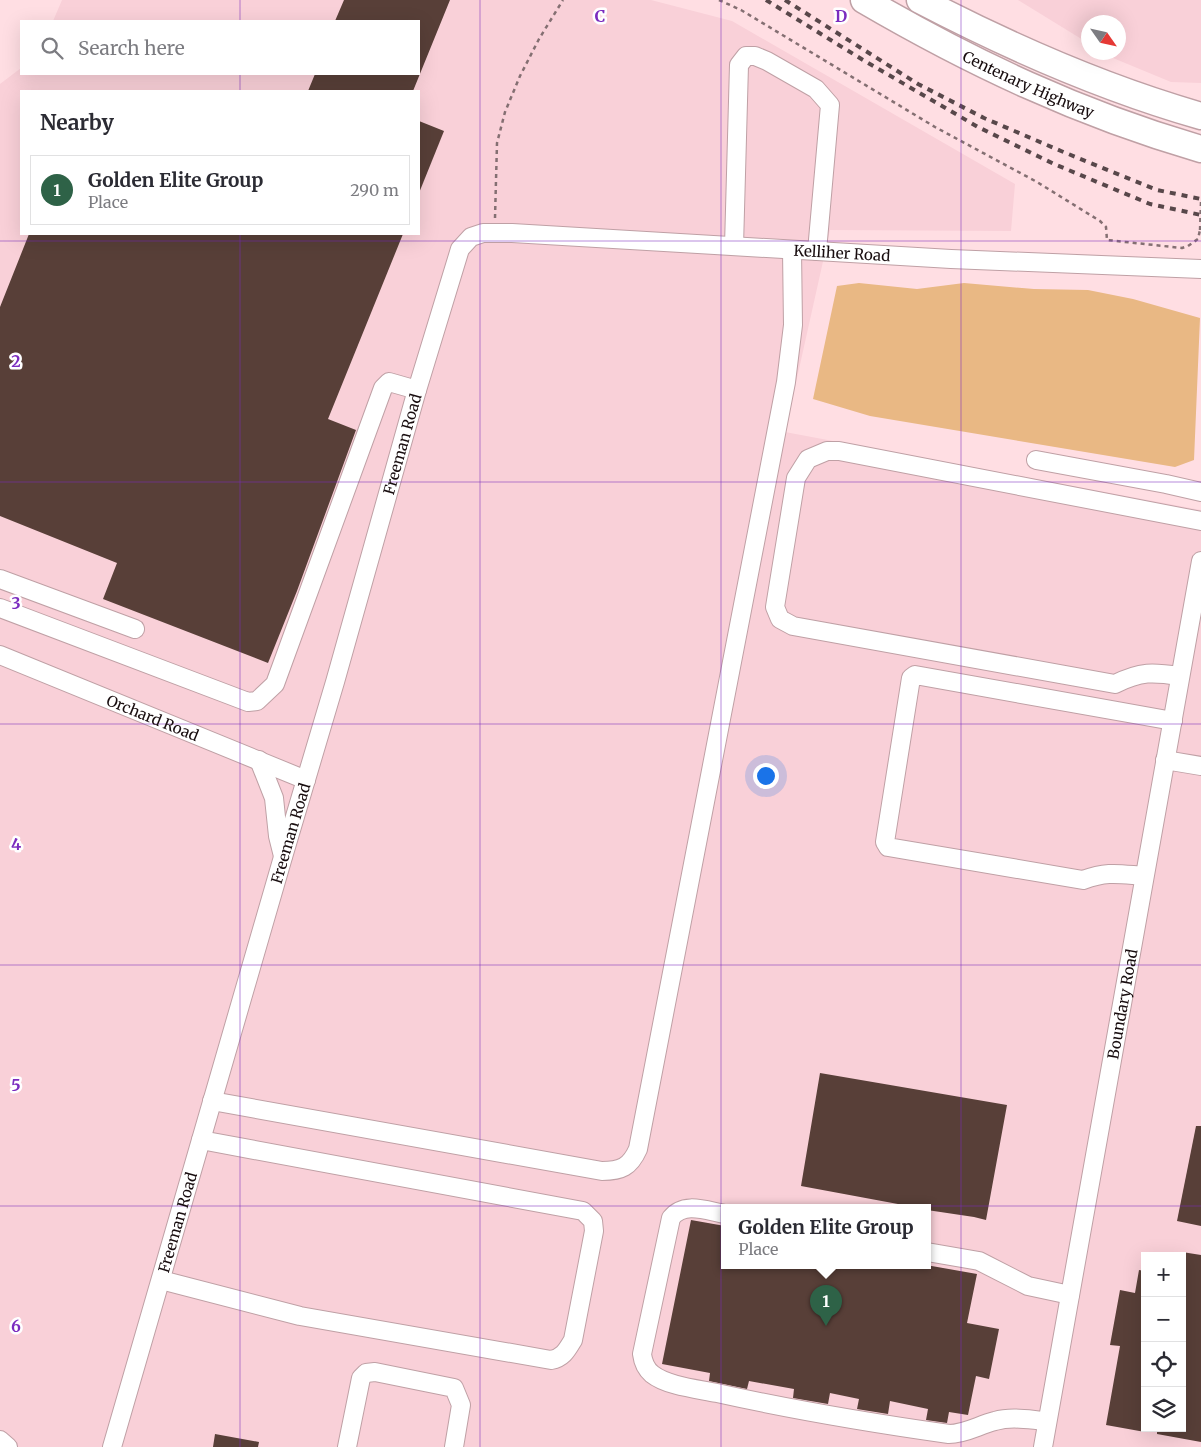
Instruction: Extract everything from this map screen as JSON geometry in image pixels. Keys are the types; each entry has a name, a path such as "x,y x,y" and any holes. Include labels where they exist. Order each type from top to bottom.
{"highway":[{"name":"Centenary Highway","path":"864,0 919,32 1021,83 1076,107 1201,149"},
{"name":"Centenary Highway","path":"920,0 974,28 1071,71 1201,116"}],"street":[{"path":"734,246 739,65 746,56 755,56 816,89 830,105 817,251"},
{"name":"Kelliher Road","path":"489,233 951,259 1201,269"},
{"name":"Freeman Road","path":"112,1447 417,390 460,249 471,237 489,233"},
{"path":"212,1101 602,1171 614,1171 625,1167 634,1158 638,1149 786,382 793,325 792,250"},
{"path":"0,608 248,702 257,700 275,684 383,388 389,382 417,390"},
{"path":"1180,676 1139,673 1115,684 793,626 780,619 775,607 796,478 808,459 827,451 839,451 1201,522"},
{"path":"1036,460 1201,492"},
{"name":"Boundary Road","path":"1042,1447 1201,562"},
{"path":"0,579 135,629"},
{"name":"Orchard Road","path":"0,655 306,780"},
{"path":"1144,876 1108,873 1083,880 888,847 885,842 911,678 916,675 1172,721"},
{"path":"259,760 274,798 278,836 283,856"},
{"path":"1165,760 1201,766"},
{"path":"161,1280 300,1316 551,1360 560,1358 573,1340 594,1231 593,1221 583,1211 201,1140"},
{"path":"721,1213 682,1208 675,1212 671,1218 642,1354 644,1364 651,1374 681,1386 746,1400 874,1423 949,1434 959,1434 997,1420 1011,1418 1047,1421"},
{"path":"931,1253 979,1262 1028,1286 1070,1295"},
{"path":"347,1447 361,1378 366,1373 376,1372 454,1388 461,1405 454,1447"},
{"path":"0,1440 8,1447"}],"path":[{"path":"489,233 497,143 505,112 520,76 539,39 563,0"},
{"path":"719,0 741,10 935,127 1037,182 1100,221 1106,228 1106,240 1182,248 1188,246 1198,239 1201,202"}],"shaded area":[{"path":"62,0 651,0 732,21 1015,184 1011,231 830,230 785,432 1201,510 1201,1447 0,1447 0,84 20,69 20,75 420,75 420,20 53,20"},
{"path":"1018,0 1201,0 1201,83 1171,82 1118,60 1126,60 1126,15 1081,15 1081,39"},
{"path":"859,283 917,289 964,283 1034,289 1088,290 1133,299 1200,318 1194,460 1175,467 870,416 813,399 837,286"}],"building":[{"path":"344,0 450,0 420,74 420,20 335,20"},
{"path":"315,75 420,75 413,90 308,90"},
{"path":"420,121 444,131 420,191"},
{"path":"29,235 403,235 328,419 356,430 297,591 268,663 103,599 117,563 0,516 0,307"},
{"path":"820,1073 1007,1105 986,1220 931,1211 931,1204 898,1204 801,1186"},
{"path":"1196,1126 1201,1126 1201,1226 1177,1221"},
{"path":"691,1220 721,1225 721,1269 931,1269 931,1266 977,1274 967,1323 999,1329 989,1379 976,1376 968,1415 949,1412 947,1423 926,1420 928,1409 890,1401 888,1414 857,1409 859,1399 830,1393 828,1404 793,1398 794,1389 749,1381 747,1389 709,1381 710,1373 662,1364"},
{"path":"1186,1253 1201,1255 1201,1442 1157,1434 1157,1432 1186,1432"},
{"path":"1139,1270 1141,1270 1141,1431 1106,1425 1120,1346 1110,1345 1120,1290 1135,1293"},
{"path":"215,1434 259,1442 258,1447 213,1447"}],"railway":[{"path":"766,0 863,60 978,127 1054,164 1150,204 1201,215"},
{"path":"785,0 918,84 984,118 1157,190 1201,199"}],"place":[{"name":"Golden Elite Group","path":"826,1326"}]}
